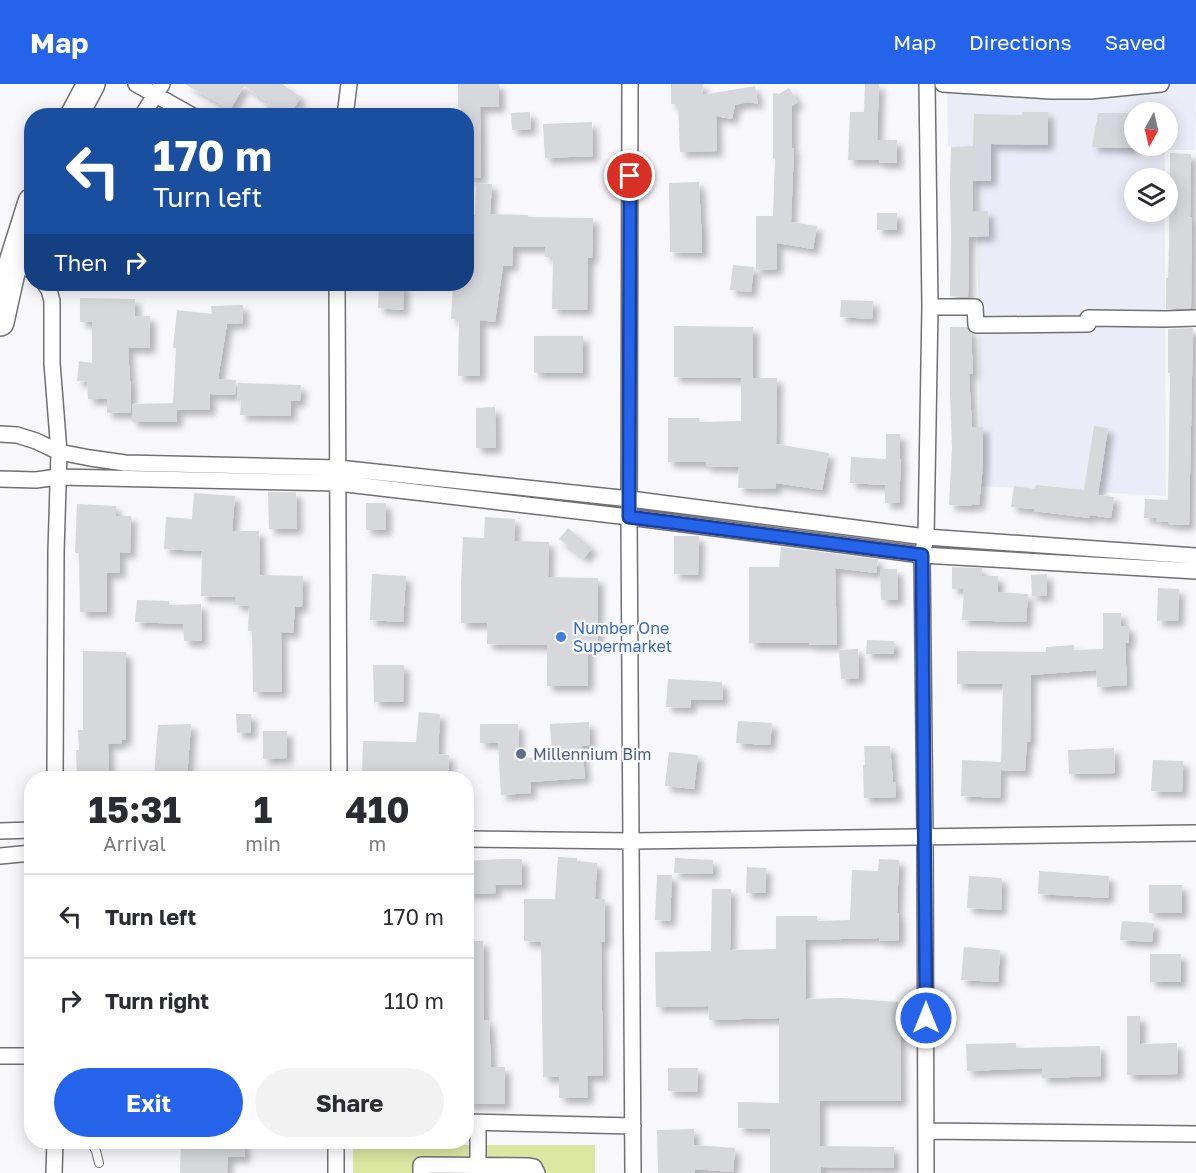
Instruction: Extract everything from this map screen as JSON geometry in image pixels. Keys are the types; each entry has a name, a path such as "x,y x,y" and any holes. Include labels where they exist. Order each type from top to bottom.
{"highway":[{"path":"78,108 91,84"},
{"path":"0,322 22,265"}],"street":[{"path":"136,84 159,89 182,108"},
{"path":"346,108 349,84"},
{"path":"630,84 629,517 633,1173"},
{"path":"926,1173 922,555 926,537 930,307 927,84"},
{"path":"943,84 1051,91 1090,91 1161,84"},
{"path":"147,108 159,89"},
{"path":"49,291 52,301 52,363 59,452 55,771"},
{"path":"337,291 339,771"},
{"path":"930,307 975,307 976,325 1088,324 1088,318 1196,318"},
{"path":"0,434 17,435 59,452 125,463 338,476 630,499 926,537 1196,556"},
{"path":"0,479 338,476 922,555 1196,571"},
{"path":"0,831 24,830"},
{"path":"474,839 632,842 1196,833"},
{"path":"0,856 24,854"},
{"path":"0,1056 24,1056"},
{"path":"478,1165 474,1124 633,1126"},
{"path":"927,1131 1196,1134"},
{"path":"54,1173 55,1149"},
{"path":"336,1149 336,1173"},
{"path":"421,1173 421,1165 529,1166 534,1167 537,1173"}],"lane":[{"path":"95,1149 99,1163"}],"shaded area":[{"path":"947,84 1196,84 1195,150 1178,150 1178,102 1124,102 1124,156 1165,156 1165,168 1124,168 1124,222 1165,222 1166,496 981,486 976,147 948,147"}],"green space":[{"path":"474,1145 595,1145 595,1173 353,1173 353,1149 474,1149"}],"building":[{"path":"185,84 282,84 301,97 294,108 266,108 269,103 244,86 231,108 227,108"},
{"path":"458,84 499,84 499,107 480,107 481,178 474,178 474,108 458,108"},
{"path":"671,84 703,84 702,95 755,86 758,104 748,102 735,105 732,119 716,116 717,151 680,152 678,104 671,104"},
{"path":"865,84 879,84 877,140 897,140 897,163 879,163 879,160 848,160 850,112 864,112"},
{"path":"789,88 798,102 792,106 792,148 794,148 791,222 817,226 813,249 777,243 777,269 756,270 756,216 773,216 775,158 773,159 773,93 779,94"},
{"path":"530,112 531,129 512,130 511,113"},
{"path":"1022,112 1048,112 1048,145 991,144 991,181 973,181 973,211 988,211 989,236 969,237 968,297 950,296 951,147 973,146 974,114 1022,115"},
{"path":"1098,113 1124,113 1124,148 1092,147"},
{"path":"592,122 593,156 545,158 543,124"},
{"path":"1178,153 1191,154 1191,308 1166,309 1169,222 1178,222 1178,168 1170,168 1170,156 1178,156"},
{"path":"699,182 702,253 670,252 669,183"},
{"path":"476,183 492,184 490,214 593,218 592,258 588,258 587,310 552,309 553,257 545,257 545,247 513,247 512,266 503,266 495,322 480,320 480,376 458,376 459,319 451,319 453,291 474,291"},
{"path":"877,213 897,213 897,230 877,230"},
{"path":"733,265 754,267 751,292 730,290"},
{"path":"379,291 404,291 403,310 378,308"},
{"path":"80,298 135,299 135,316 150,316 150,348 128,348 131,413 107,413 107,399 88,399 87,382 77,381 79,361 92,363 92,322 80,322"},
{"path":"841,300 873,301 872,319 840,317"},
{"path":"243,305 243,323 227,324 218,379 236,380 235,395 210,394 210,410 177,410 177,422 132,422 132,404 173,403 176,348 173,348 177,310 212,314 211,306"},
{"path":"674,326 753,327 753,378 777,378 776,444 829,453 822,490 776,483 776,489 738,488 739,467 706,466 706,462 668,462 668,418 699,418 699,422 741,421 741,378 674,377"},
{"path":"950,327 967,327 971,333 973,374 969,374 972,427 983,427 983,465 979,505 972,504 972,506 949,505 952,447"},
{"path":"1193,328 1189,525 1168,524 1168,522 1156,521 1156,518 1144,518 1145,499 1168,500 1170,373 1168,373 1168,329"},
{"path":"534,336 583,336 583,373 534,373"},
{"path":"238,383 301,385 300,401 291,401 291,416 240,415 241,399 237,399"},
{"path":"495,407 496,448 476,448 476,408"},
{"path":"1094,426 1108,428 1098,495 1114,497 1111,518 1090,515 1090,518 1011,507 1014,486 1035,489 1036,485 1084,490"},
{"path":"886,434 900,434 899,503 885,503 885,485 850,483 851,457 886,459"},
{"path":"268,492 296,492 297,529 269,529"},
{"path":"194,493 235,496 232,531 259,531 260,575 303,576 302,607 295,607 293,633 281,632 282,692 253,692 252,631 248,631 249,606 235,605 235,597 201,596 202,551 164,549 166,517 192,519"},
{"path":"366,503 386,503 386,530 366,530"},
{"path":"77,504 116,506 116,516 131,516 130,553 120,552 120,573 107,573 107,612 80,612 79,553 75,553"},
{"path":"485,517 515,519 514,541 549,542 548,577 598,578 598,645 588,645 588,686 547,686 547,645 487,644 487,623 461,623 463,537 484,538"},
{"path":"568,528 592,548 584,558 559,539"},
{"path":"674,536 699,536 698,575 674,574"},
{"path":"781,547 878,559 876,573 835,568 837,645 749,643 749,567 779,567"},
{"path":"952,567 982,568 982,576 998,576 998,592 1028,594 1026,622 962,620 964,589 952,589"},
{"path":"880,569 897,569 898,600 881,600"},
{"path":"372,574 406,576 403,622 370,620"},
{"path":"1047,574 1047,596 1032,596 1031,575"},
{"path":"1158,588 1179,589 1178,621 1157,621"},
{"path":"137,600 169,601 169,605 201,604 202,641 184,641 183,624 135,622"},
{"path":"1103,613 1121,613 1121,626 1129,626 1129,643 1125,643 1127,685 1097,687 1096,670 1031,675 1030,742 1027,741 1025,771 1001,770 1003,684 957,684 957,651 1046,652 1046,647 1074,645 1074,650 1103,649"},
{"path":"867,640 894,641 894,654 866,654"},
{"path":"858,649 859,678 841,679 839,650"},
{"path":"83,651 126,652 126,740 121,740 122,743 108,744 109,771 77,771 78,730 83,730"},
{"path":"373,665 404,665 403,702 374,702"},
{"path":"668,679 722,682 723,700 691,700 690,708 666,707"},
{"path":"419,712 440,714 438,754 449,755 448,771 362,771 363,741 416,742"},
{"path":"236,714 251,714 251,733 237,733"},
{"path":"738,721 772,723 770,745 736,743"},
{"path":"589,722 590,745 582,746 585,778 530,782 531,793 501,795 498,743 480,743 480,724 518,724 519,758 552,757 550,724"},
{"path":"191,724 188,771 155,771 158,725"},
{"path":"263,731 287,731 287,758 263,759"},
{"path":"864,746 890,746 896,797 864,798"},
{"path":"1114,748 1115,773 1069,774 1068,750"},
{"path":"669,752 698,755 694,789 665,786"},
{"path":"962,760 1001,762 1000,798 961,796"},
{"path":"1153,760 1183,761 1182,792 1151,791"},
{"path":"558,857 577,858 577,861 597,863 595,899 605,899 605,942 601,942 603,1076 587,1076 588,1098 559,1098 559,1077 543,1077 541,942 524,941 524,899 555,899"},
{"path":"675,858 713,860 713,874 674,873"},
{"path":"522,859 522,885 495,885 496,893 474,894 474,861"},
{"path":"879,859 899,860 897,913 899,913 899,940 879,941 879,938 805,940 806,999 842,998 898,1002 901,1101 820,1101 820,1146 894,1147 894,1168 821,1167 821,1173 770,1173 770,1129 738,1128 738,1102 779,1103 779,1018 709,1020 708,1006 656,1007 655,952 711,951 712,889 731,889 730,950 776,949 776,916 817,916 817,921 850,920 852,870 878,871"},
{"path":"747,867 766,868 765,893 746,893"},
{"path":"1039,871 1109,876 1108,898 1038,894"},
{"path":"657,875 672,875 670,921 655,920"},
{"path":"969,876 1002,878 1001,910 967,908"},
{"path":"1149,885 1182,885 1182,913 1149,913"},
{"path":"1122,921 1154,923 1152,942 1120,940"},
{"path":"474,941 483,941 484,1021 489,1020 491,1067 505,1067 505,1104 474,1104"},
{"path":"964,947 1000,950 998,982 961,980"},
{"path":"1150,954 1181,954 1181,982 1150,982"},
{"path":"1127,1016 1140,1016 1140,1044 1177,1043 1178,1074 1127,1075"},
{"path":"1016,1043 1016,1048 1100,1046 1101,1076 1042,1078 1042,1068 967,1071 966,1044"},
{"path":"668,1068 698,1068 697,1092 668,1091"},
{"path":"694,1129 694,1145 735,1148 733,1172 695,1169 695,1173 658,1173 657,1130"},
{"path":"181,1149 244,1149 245,1157 228,1157 227,1173 180,1173"}],"place":[{"name":"Number One Supermarket","path":"561,637"},
{"name":"Millennium Bim","path":"521,754"}],"route":[{"path":"630,176 629,517 922,555 926,1018"}]}
